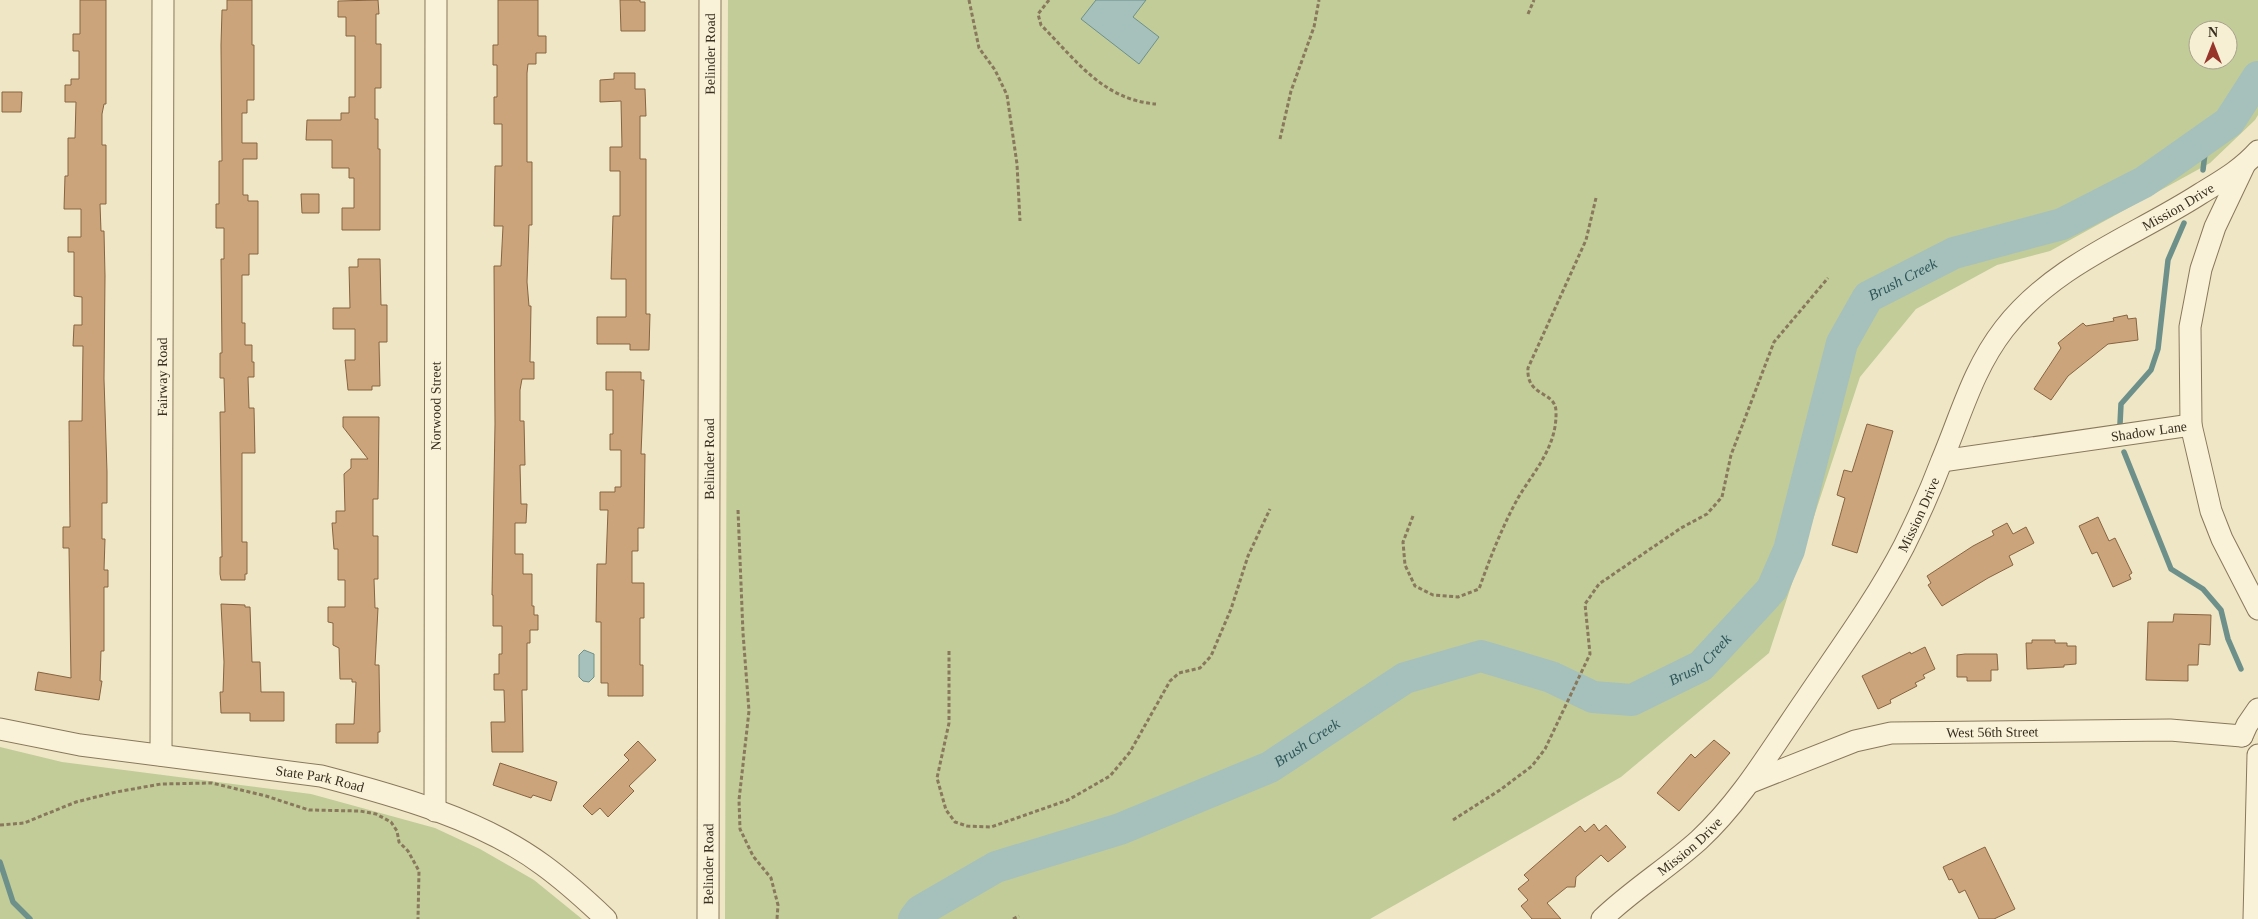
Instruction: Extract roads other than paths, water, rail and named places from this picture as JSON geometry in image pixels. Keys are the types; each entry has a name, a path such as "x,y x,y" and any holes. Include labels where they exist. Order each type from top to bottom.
{"street":[{"name":"Fairway Road","path":"161,755 163,0"},
{"name":"Norwood Street","path":"434,811 436,0"},
{"name":"Belinder Road","path":"708,919 710,0"},
{"path":"2191,425 2190,327 2201,269 2216,227 2251,159"},
{"name":"Mission Drive","path":"1602,919 1699,840 1751,782 1858,622 1903,547 1942,461 1964,399 1986,354 2005,327 2038,292 2057,277 2092,255 2177,209 2251,159"},
{"name":"Shadow Lane","path":"1942,461 2191,425 2211,511 2222,539 2258,609"},
{"path":"2254,919 2258,755 2242,736 2247,724 2258,709"},
{"name":"State Park Road","path":"0,730 80,745 321,776 358,786 434,811 478,828 541,864 580,894 606,919"},
{"name":"West 56th Street","path":"1751,782 1855,741 1891,733 2170,730 2242,736"}],"water":[{"path":"1096,0 1146,0 1133,17 1159,37 1139,64 1081,19"},
{"path":"584,650 594,654 594,677 589,682 583,681 579,677 579,655"}],"waterway":[{"name":"Brush Creek","path":"914,919 920,911 996,867 1120,829 1270,767 1405,678 1481,656 1551,677 1593,697 1632,700 1701,666 1772,589 1789,550 1842,343 1868,297 1954,253 2062,224 2144,182 2229,122 2258,77"},
{"path":"2203,170 2207,137"},
{"path":"2120,424 2121,404 2151,370 2158,349 2168,260 2184,223"},
{"path":"2124,452 2171,569 2203,589 2221,610 2228,639 2241,669"},
{"path":"0,862 13,902 30,919"}]}
